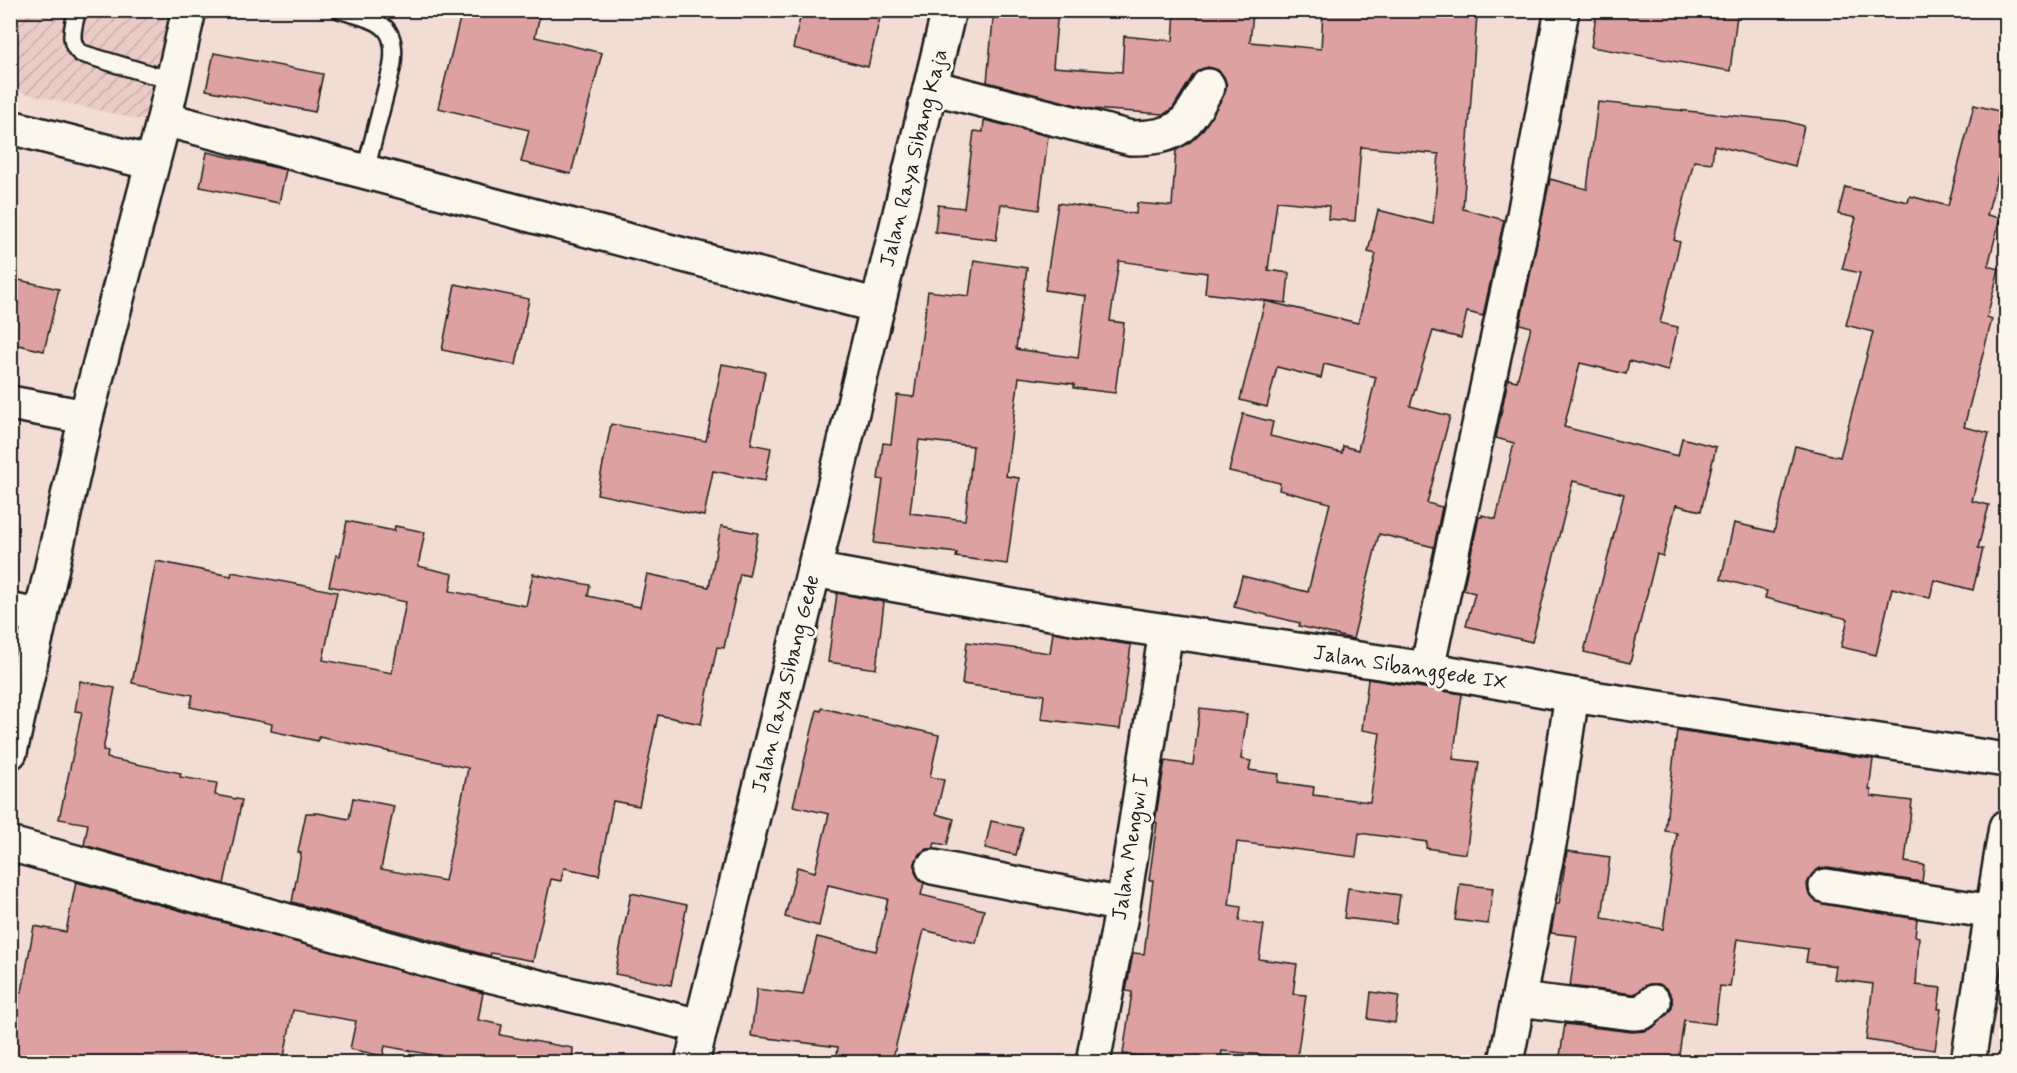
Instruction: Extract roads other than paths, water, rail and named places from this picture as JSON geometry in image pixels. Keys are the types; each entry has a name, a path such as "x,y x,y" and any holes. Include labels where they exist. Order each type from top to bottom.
{"street":[{"path":"12,738 26,614 86,417 164,119 189,10"},
{"name":"Jalan Raya Sibang Kaja","path":"878,306 949,10"},
{"path":"1427,669 1524,215 1562,10"},
{"path":"931,87 1131,138 1142,138 1169,133 1182,126 1208,86"},
{"path":"164,119 878,306"},
{"path":"10,127 152,163"},
{"name":"Jalan Raya Sibang Gede","path":"692,1062 878,306"},
{"path":"10,403 86,417"},
{"name":"Jalan Sibanggede IX","path":"814,570 1078,618 1427,669 1572,695 2007,760"},
{"name":"Jalan Mengwi I","path":"1093,1062 1123,905 1166,631"},
{"path":"1506,1062 1551,834 1572,695"},
{"path":"1968,1062 2007,827"},
{"path":"10,844 444,964 700,1026"},
{"path":"933,867 1123,905"},
{"path":"1826,886 1993,912"},
{"path":"1520,999 1634,1014 1643,1012 1654,1002"}],"lane":[{"path":"77,10 72,36 75,48 80,53 172,81"},
{"path":"340,10 378,22 392,38 395,51 365,172"}]}
